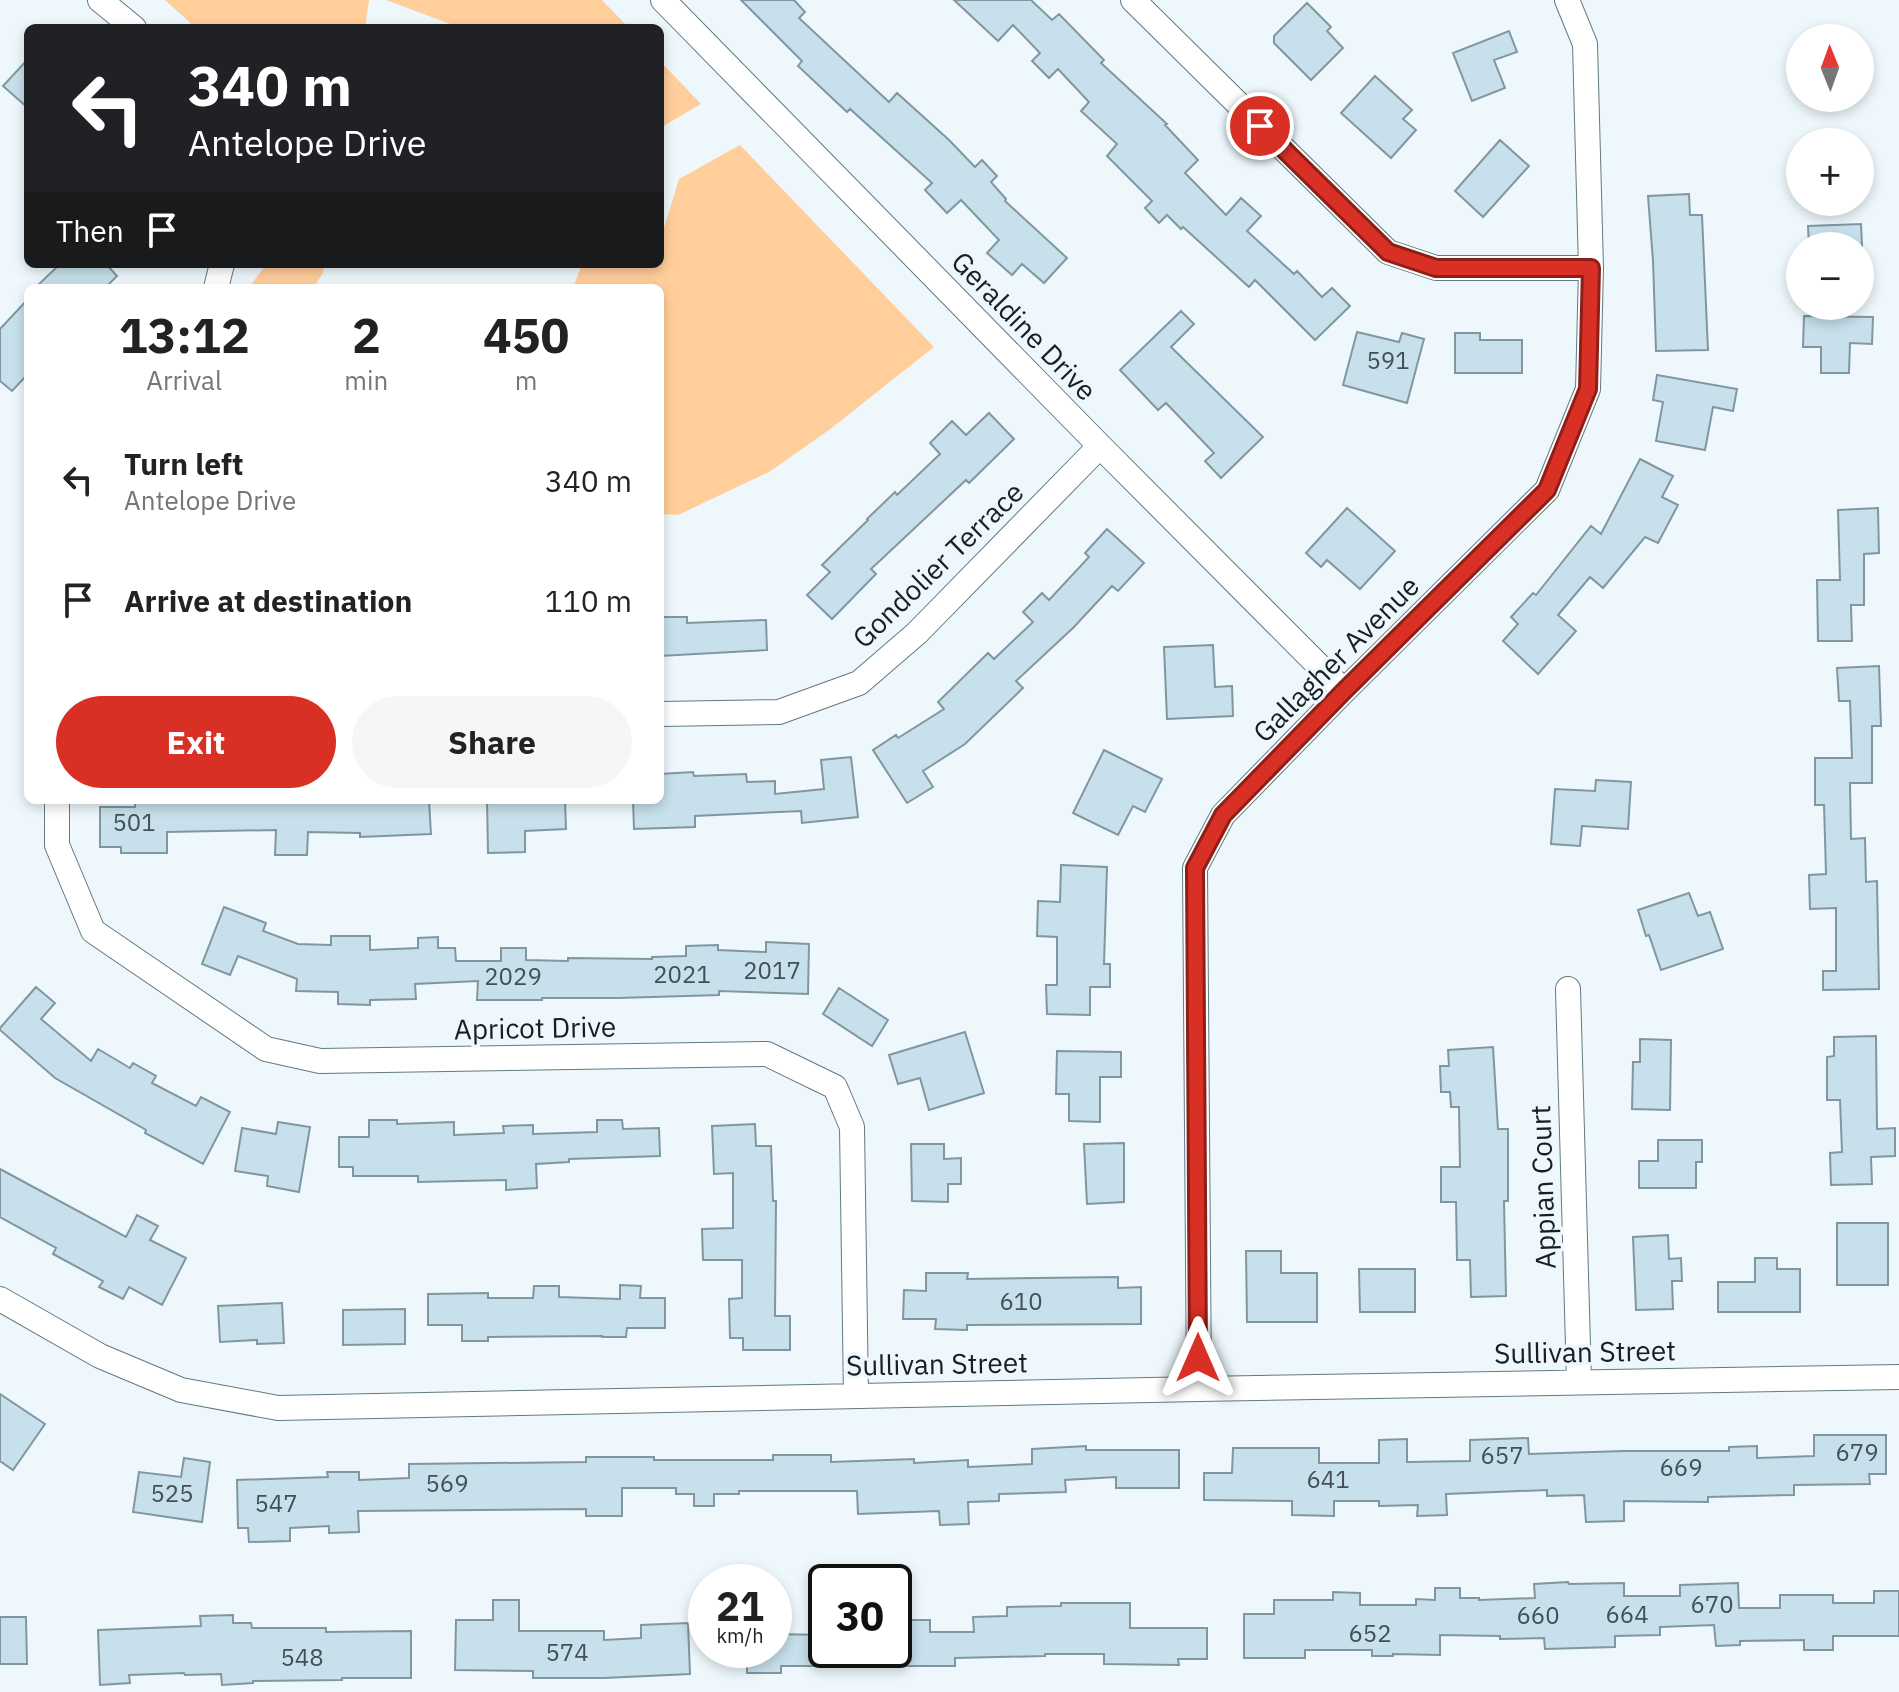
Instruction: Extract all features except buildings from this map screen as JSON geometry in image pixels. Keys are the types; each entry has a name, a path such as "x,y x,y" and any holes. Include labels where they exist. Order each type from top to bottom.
{"street":[{"path":"100,0 129,24"},
{"name":"Geraldine Drive","path":"663,0 1344,691"},
{"path":"1133,0 1388,252 1436,268 1591,268"},
{"name":"Gallagher Avenue","path":"1199,1389 1195,868 1223,815 1547,490 1588,389 1591,268 1585,44 1567,0"},
{"name":"Gondolier Terrace","path":"664,714 779,712 859,683 917,633 1100,446"},
{"name":"Apricot Drive","path":"57,804 57,845 93,931 266,1049 320,1061 767,1054 835,1087 852,1127 856,1396"},
{"name":"Appian Court","path":"1568,989 1579,1382"},
{"name":"Sullivan Street","path":"0,1299 100,1356 181,1390 278,1408 1899,1377"}],"shaded area":[{"path":"165,0 369,0 366,24 192,24"},
{"path":"386,0 602,0 625,24 450,24"},
{"path":"664,65 701,104 664,126"},
{"path":"740,145 934,347 829,430 769,472 678,515 664,514 664,284 574,284 580,268 664,268 664,228 679,179"},
{"path":"263,268 324,268 316,284 252,284"}],"route":[{"path":"1198,1358 1195,868 1223,815 1547,490 1588,389 1591,268 1436,268 1388,252 1260,126"}]}
